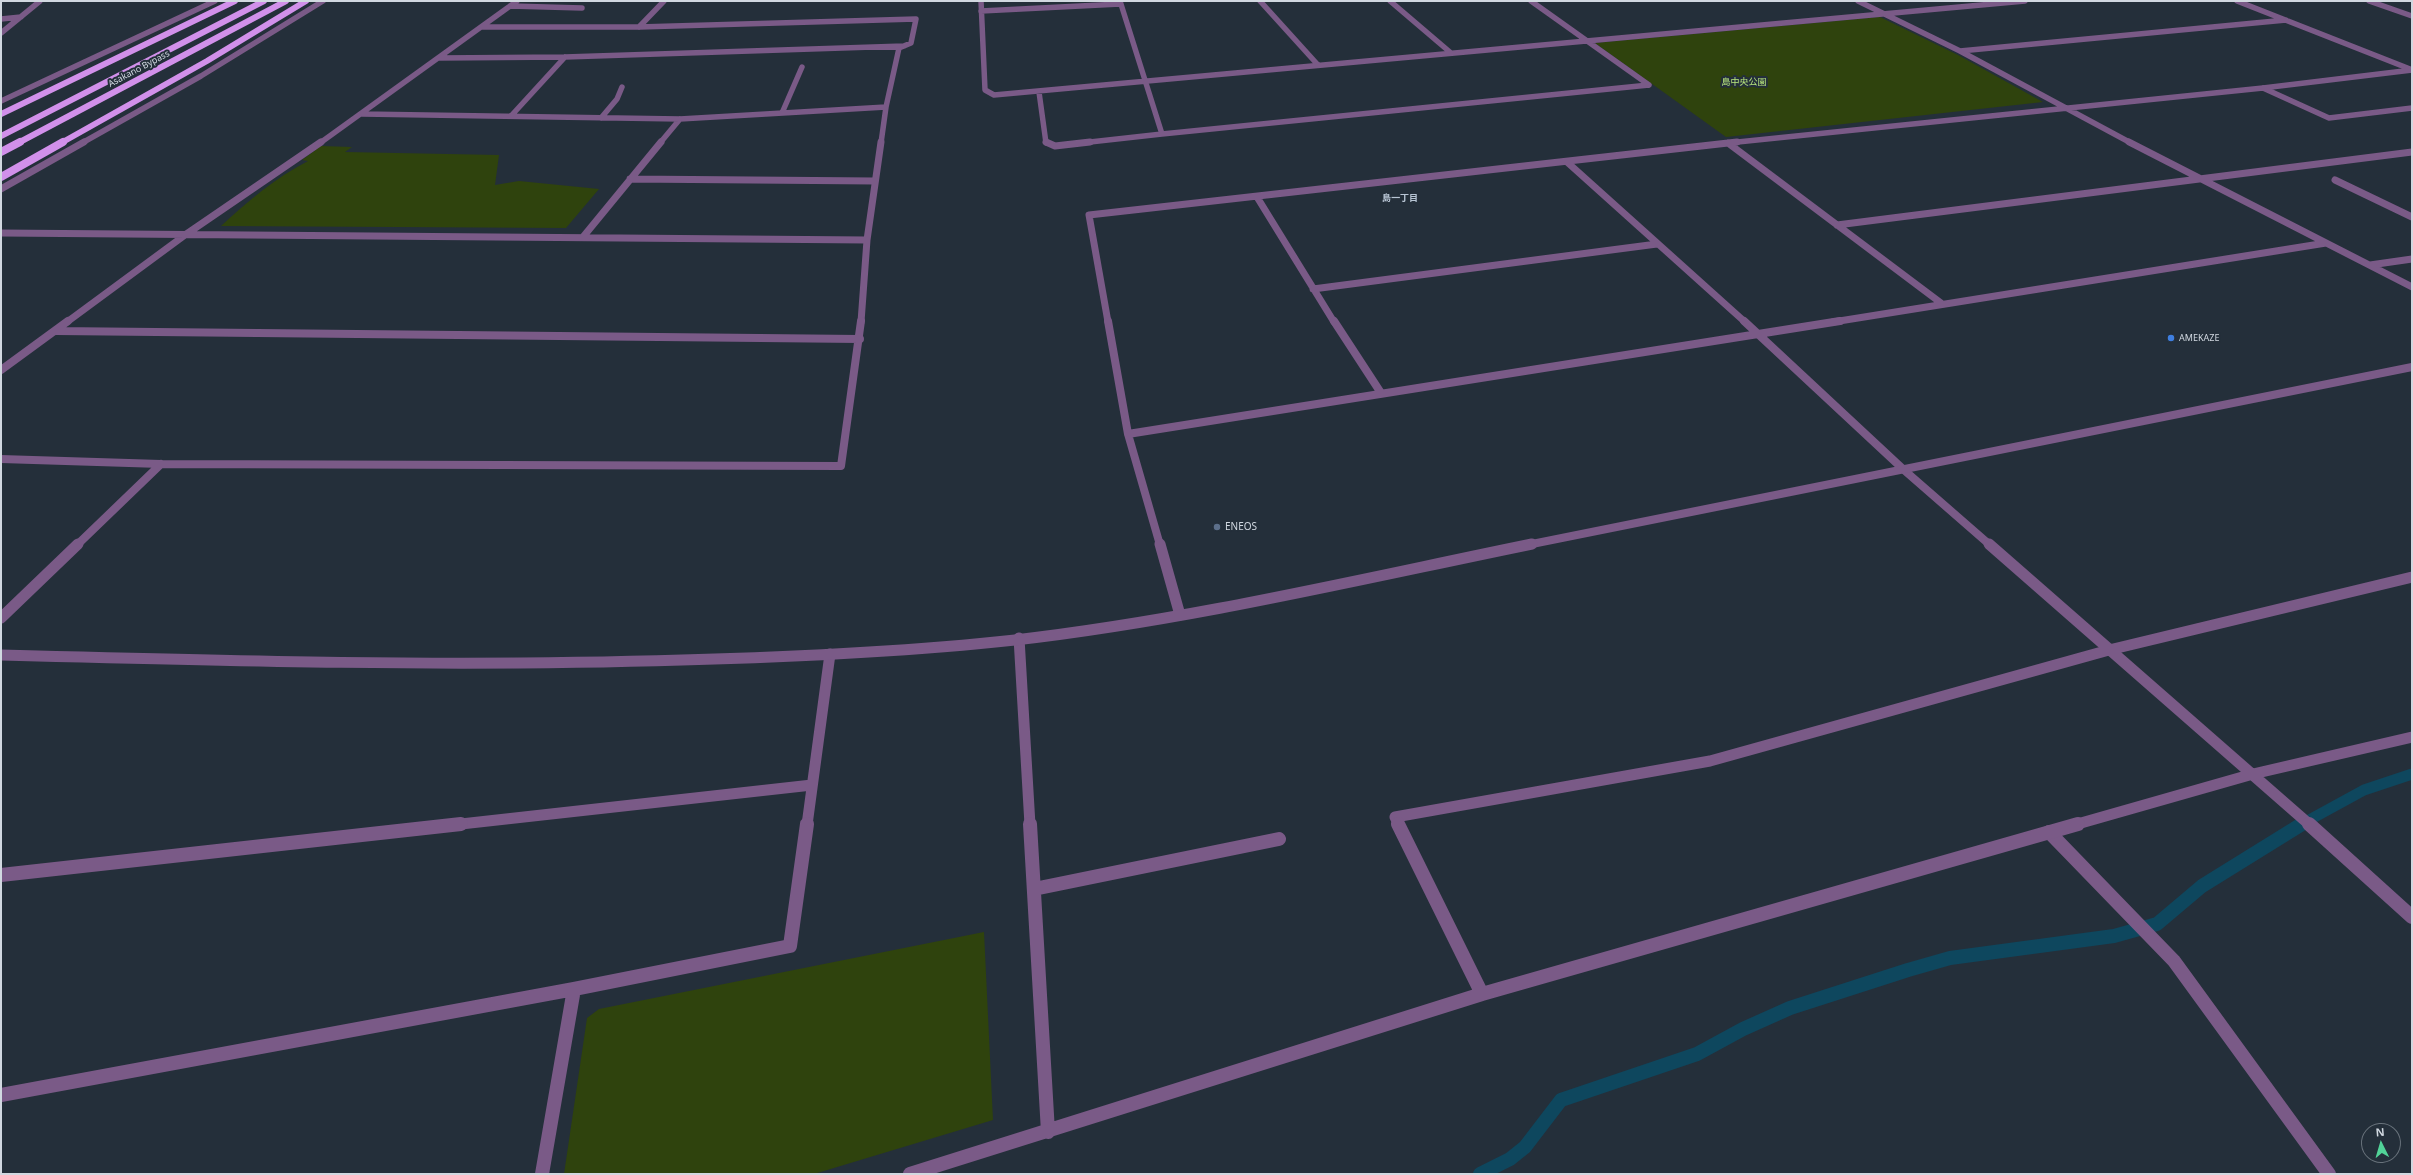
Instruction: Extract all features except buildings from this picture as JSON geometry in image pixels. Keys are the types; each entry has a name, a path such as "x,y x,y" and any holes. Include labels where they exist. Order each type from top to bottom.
{"highway":[{"path":"1,114 235,1"},
{"name":"Asakano Bypass","path":"1,136 264,1"},
{"name":"Asakano Bypass","path":"1,152 286,1"},
{"path":"1,177 207,61 306,1"}],"street":[{"path":"1,33 40,1"},
{"path":"2,100 215,1"},
{"path":"1,189 201,76 323,1"},
{"path":"1,370 185,235 362,114 517,1"},
{"path":"639,27 664,1"},
{"path":"981,1 987,93 1005,95 2025,1"},
{"path":"1260,1 1318,66"},
{"path":"1390,1 1451,53"},
{"path":"1039,92 1046,143 1055,146 1649,85 1531,1"},
{"path":"1858,1 1960,51 2064,108 2412,287"},
{"path":"2237,1 2412,70"},
{"path":"2369,1 2412,16"},
{"path":"981,11 1120,2 1162,134"},
{"path":"510,6 582,8"},
{"path":"1,19 21,17"},
{"path":"1,459 161,464 841,466 860,339 867,240 886,107 899,48 911,43 916,19 639,27 482,27"},
{"path":"1960,51 2286,20"},
{"path":"439,58 564,57 904,46"},
{"path":"511,116 564,57"},
{"path":"782,113 802,67"},
{"path":"1180,615 1128,434 1089,215 1728,143 2263,88 2412,70"},
{"path":"601,118 617,100 622,87"},
{"path":"2263,88 2329,118 2412,108"},
{"path":"362,114 680,119 886,107"},
{"path":"583,237 680,119"},
{"path":"1728,143 1941,303"},
{"path":"1837,225 2412,152"},
{"path":"1567,162 1759,334 1904,470 2253,774 2412,917"},
{"path":"630,179 876,181"},
{"path":"2335,180 2412,217"},
{"path":"1257,197 1313,289 1381,393"},
{"path":"1,233 867,240"},
{"path":"1128,434 1759,334 1941,303 2326,243"},
{"path":"1313,289 1657,244"},
{"path":"2370,265 2412,259"},
{"path":"56,331 860,339"},
{"path":"1,655 271,662 563,663 830,654 1019,638 1180,615 2412,367"},
{"path":"1,618 161,464"},
{"path":"1482,994 1395,817 1710,761 2109,650 2412,577"},
{"path":"1019,638 1048,1132"},
{"path":"1,1095 574,989 790,946 830,654"},
{"path":"910,1174 931,1171 1048,1132 1482,994 2253,774 2412,737"},
{"path":"1,875 812,785"},
{"path":"2049,832 2174,961 2328,1174"},
{"path":"1034,889 1279,838"},
{"path":"542,1174 574,989"}],"green space":[{"name":"島中央公園","path":"1880,17 1958,55 2043,102 1726,137 1595,43"},
{"path":"321,146 352,147 345,152 499,155 495,185 519,181 599,189 566,228 221,226 262,190 308,161 302,160"},
{"path":"984,932 993,1120 814,1174 564,1174 587,1018 599,1009"}],"waterway":[{"path":"2300,825 2364,790 2412,774"},
{"path":"1480,1174 1510,1159 1525,1147 1561,1100 1697,1054 1743,1029 1790,1008 1908,970 1950,958 2114,936 2157,924 2202,886 2302,824"}],"place":[{"name":"AMEKAZE","path":"2171,338"},
{"name":"ENEOS","path":"1217,527"}],"district":[{"name":"島一丁目","path":"1400,198"}]}
